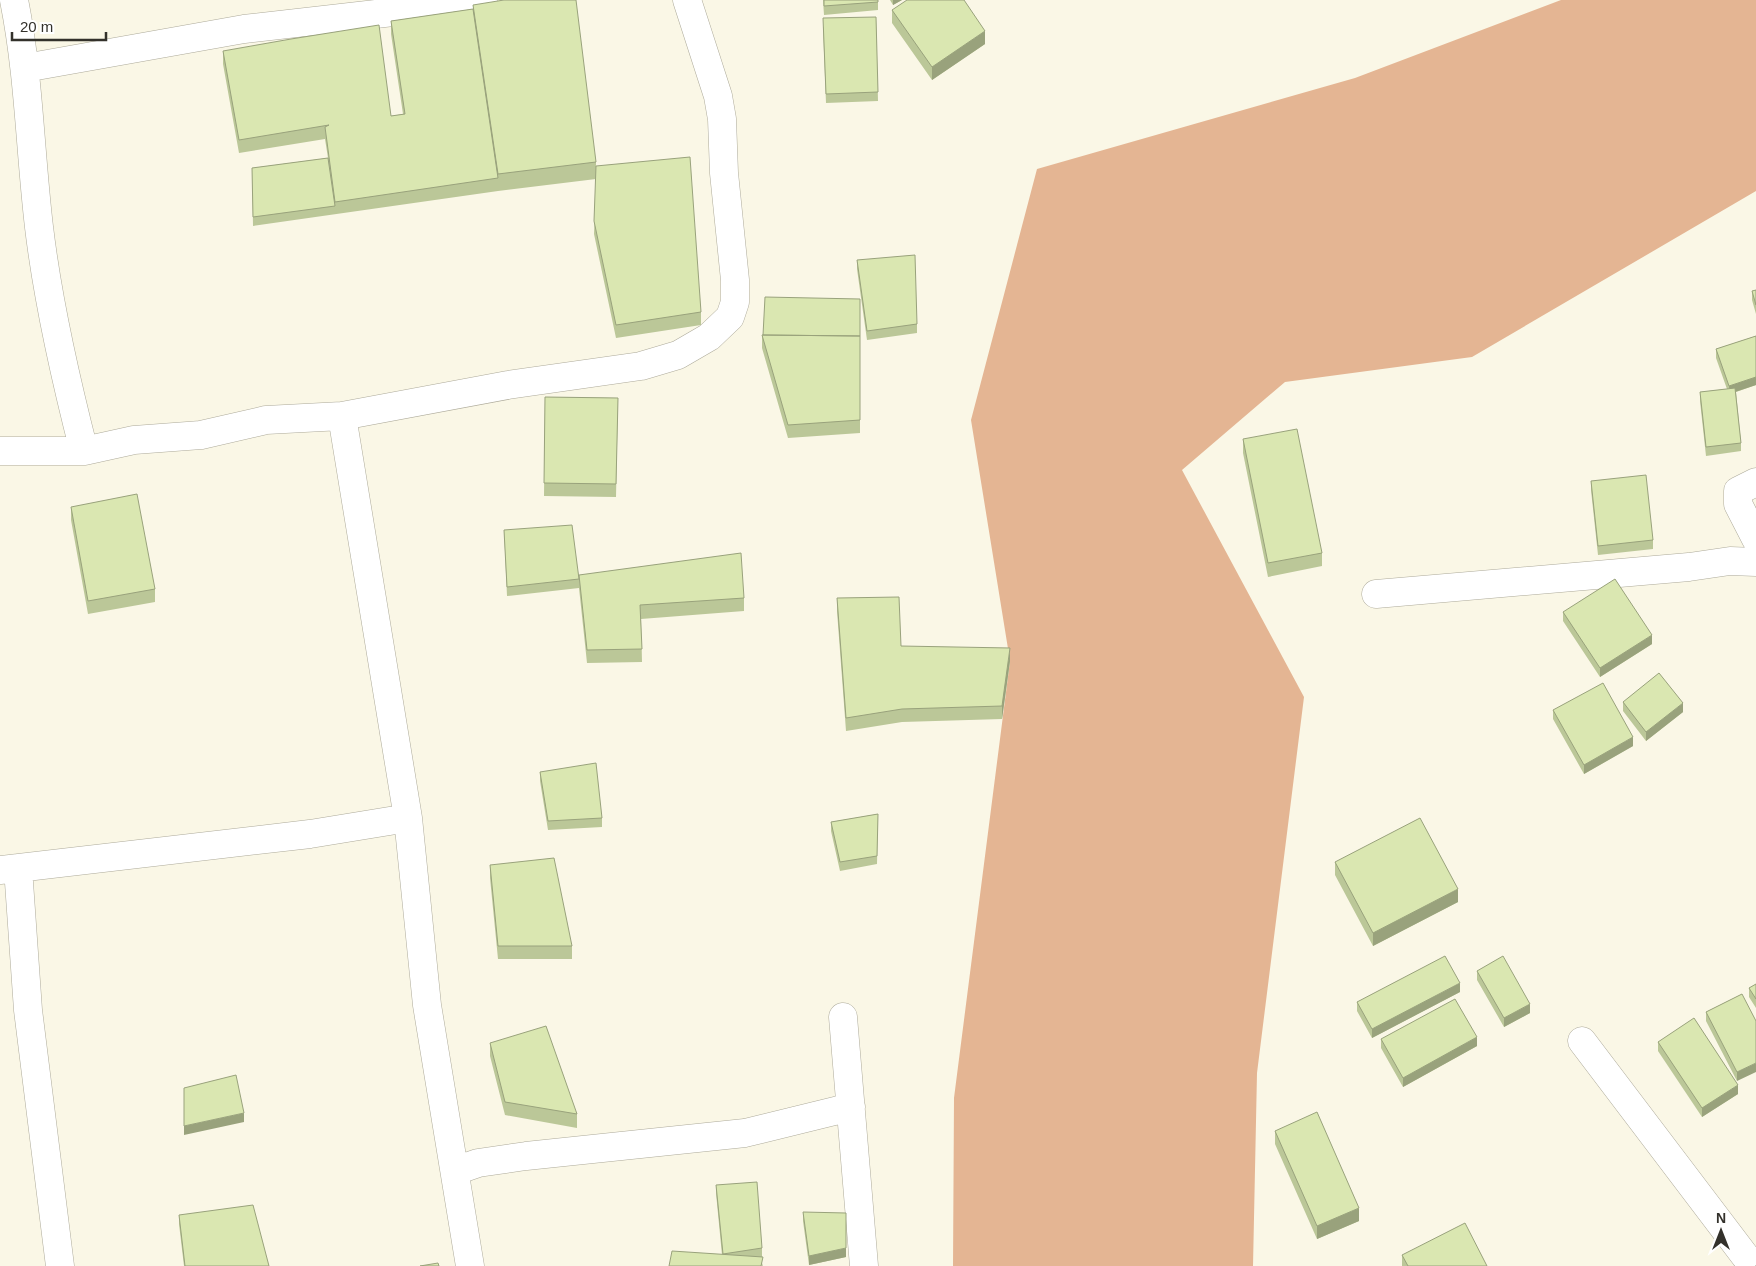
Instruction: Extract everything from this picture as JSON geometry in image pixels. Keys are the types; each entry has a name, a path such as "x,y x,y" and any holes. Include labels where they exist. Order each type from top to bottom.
{"street":[{"path":"14,0 25,68 39,228 65,384 84,451"},
{"path":"25,68 244,29 483,0"},
{"path":"0,451 84,451 134,440 201,435 266,420 342,416 508,384 641,366 678,356 709,337 730,317 735,302 735,280 724,173 722,119 718,96 687,0"},
{"path":"342,416 408,818 426,1005 470,1266"},
{"path":"1756,482 1738,491 1738,504 1756,539"},
{"path":"1376,594 1730,562 1756,562"},
{"path":"60,1266 9,869 310,834 408,818"},
{"path":"843,1016 864,1266"},
{"path":"1582,1041 1743,1257"},
{"path":"455,1171 478,1163 516,1157 745,1133 851,1107"}],"shaded area":[{"path":"1561,0 1756,0 1756,191 1472,357 1285,382 1182,470 1304,697 1257,1073 1253,1266 953,1266 954,1098 1010,661 971,420 1037,169 1355,78"}],"building":[{"path":"504,0 576,0 596,162 498,174 473,5"},
{"path":"824,0 878,0 878,2 824,6"},
{"path":"907,0 964,0 985,31 932,67 892,10"},
{"path":"473,9 498,178 335,202 325,127 329,125 239,140 223,51 379,25 391,116 405,114 391,21"},
{"path":"876,17 878,92 826,94 823,18"},
{"path":"690,157 701,312 616,325 594,221 596,166"},
{"path":"328,158 335,206 253,217 252,168"},
{"path":"915,255 917,324 867,331 857,260"},
{"path":"1756,290 1756,305 1752,291"},
{"path":"765,297 860,299 860,336 763,335"},
{"path":"762,335 860,336 860,420 788,425"},
{"path":"1756,336 1756,377 1729,386 1716,349"},
{"path":"1735,388 1741,443 1706,447 1700,392"},
{"path":"545,397 618,398 616,484 544,483"},
{"path":"1297,429 1322,553 1268,563 1243,439"},
{"path":"1646,475 1653,540 1598,546 1591,481"},
{"path":"137,494 155,589 88,601 71,507"},
{"path":"572,525 579,579 507,587 504,530"},
{"path":"741,553 744,598 640,605 642,649 587,650 579,575"},
{"path":"1615,579 1652,635 1600,668 1563,612"},
{"path":"899,597 901,646 1010,648 1002,706 902,709 846,718 837,598"},
{"path":"1659,673 1683,703 1646,732 1623,702"},
{"path":"1603,683 1633,737 1584,765 1553,710"},
{"path":"596,763 602,818 548,821 540,772"},
{"path":"878,814 877,856 840,862 831,822"},
{"path":"1420,818 1458,889 1373,933 1335,862"},
{"path":"554,858 572,946 498,946 490,865"},
{"path":"1445,956 1460,983 1372,1029 1357,1002"},
{"path":"1503,956 1530,1004 1504,1018 1477,971"},
{"path":"1756,984 1756,999 1749,988"},
{"path":"1742,994 1756,1021 1756,1063 1737,1072 1706,1012"},
{"path":"1455,999 1477,1037 1403,1078 1381,1039"},
{"path":"1694,1018 1738,1085 1702,1108 1658,1042"},
{"path":"546,1026 577,1114 505,1102 490,1043"},
{"path":"236,1075 244,1113 184,1126 184,1088"},
{"path":"1317,1112 1359,1208 1317,1226 1275,1131"},
{"path":"757,1182 762,1248 723,1254 716,1185"},
{"path":"253,1205 269,1266 185,1266 179,1215"},
{"path":"803,1212 846,1213 846,1248 809,1256"},
{"path":"1465,1223 1487,1266 1408,1266 1402,1255"},
{"path":"672,1251 763,1257 761,1266 669,1266"},
{"path":"438,1263 439,1266 420,1266"}]}
